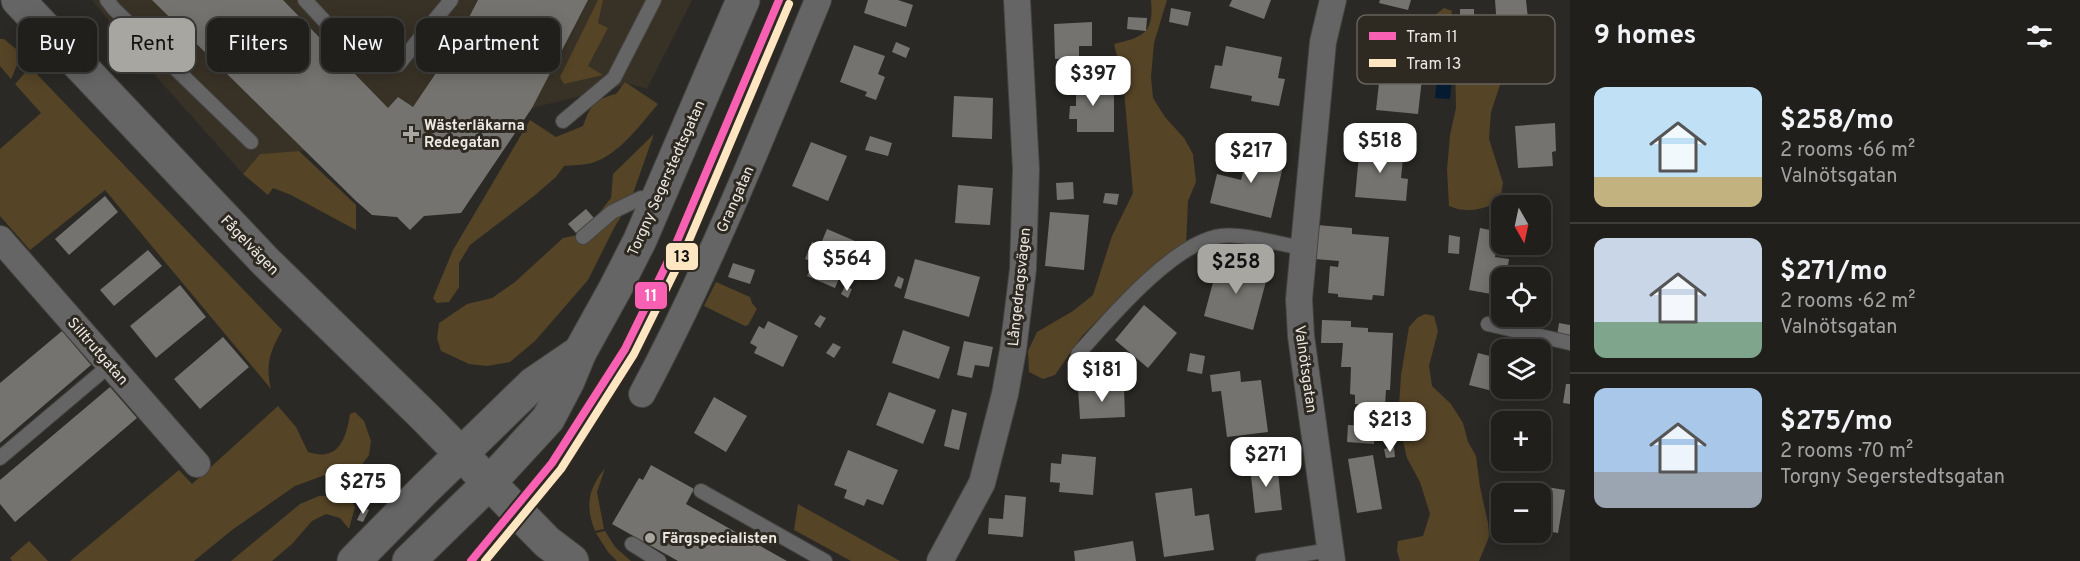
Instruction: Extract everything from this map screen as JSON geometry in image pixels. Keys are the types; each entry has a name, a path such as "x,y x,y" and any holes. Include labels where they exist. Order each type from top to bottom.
{"street":[{"name":"Fågelvägen","path":"18,0 265,261 547,542 572,561"},
{"name":"Torgny Segerstedtsgatan","path":"409,561 489,483 548,419 580,352 640,240 743,0"},
{"name":"Grangatan","path":"642,394 668,345 754,156 818,0"},
{"name":"Långedragsvägen","path":"940,561 982,483 1005,394 1014,340 1023,269 1026,169 1017,0"},
{"name":"Valnötsgatan","path":"1331,556 1301,336 1299,298 1323,42 1333,0"},
{"name":"Silltrutgatan","path":"0,238 197,464"},
{"name":"Torgny Segerstedtsgatan","path":"354,561 533,384 580,352"}],"lane":[{"path":"107,0 251,142"},
{"path":"305,0 365,64 398,65 451,0"},
{"path":"562,121 615,78 654,0"},
{"path":"583,237 612,212 641,198 655,203"},
{"path":"1078,354 1150,277 1199,242 1224,235 1302,248"},
{"path":"1488,324 1570,344"},
{"path":"0,458 110,365"},
{"path":"701,491 825,561"},
{"path":"632,543 659,561"},
{"path":"1263,561 1331,556"}],"shaded area":[{"path":"92,0 692,0 647,89 630,84 532,108 461,213 424,216 410,230 397,217 372,215 305,151 260,154 243,174 152,72 195,72 195,18 109,18 109,21"},
{"path":"598,0 603,0 598,23 608,28 588,66 603,75 564,84 560,77"},
{"path":"1151,0 1167,0 1154,43 1151,77 1153,98 1165,117 1184,138 1193,154 1196,182 1188,201 1186,246 1167,257 1130,287 1082,336 1055,375 1043,379 1029,372 1028,351 1037,332 1073,311 1093,295 1112,236 1133,193 1123,79 1114,44 1133,39 1145,32 1151,20"},
{"path":"1444,8 1452,11 1451,15 1435,15"},
{"path":"0,39 4,39 18,51 18,63 11,79 0,66"},
{"path":"26,72 35,72 282,330 270,358 268,372 271,389 105,190 30,250 0,216 0,149 41,113 15,84"},
{"path":"625,82 658,104 629,138 612,153 592,163 564,166 556,177 534,196 470,245 459,263 459,287 449,302 437,303 433,298 453,250 530,120 556,137 583,126 594,104 616,94"},
{"path":"1456,84 1500,84 1491,112 1489,139 1503,183 1501,195 1491,195 1491,205 1474,210 1462,210 1449,206 1447,170 1450,135 1456,108"},
{"path":"654,134 630,202 588,280 535,341 510,362 487,366 469,364 441,351 437,338 439,323 467,304 492,298 515,282 563,238 578,235 611,198 613,174"},
{"path":"299,151 356,205 356,230 291,195 273,188 268,195 243,174 260,154"},
{"path":"716,282 750,297 757,309 748,325 745,326 704,306"},
{"path":"1425,314 1434,316 1438,331 1429,366 1432,386 1451,404 1463,423 1468,442 1476,456 1489,537 1479,561 1400,561 1397,551 1398,541 1423,536 1430,514 1420,482 1407,458 1398,421 1401,375 1409,327 1417,318"},
{"path":"278,406 296,427 308,452 318,454 327,454 339,446 346,432 350,414 355,412 364,421 371,441 369,455 360,467 325,475 295,486 232,530 194,561 70,561 179,470 192,484"},
{"path":"605,468 597,492 604,529 595,531 590,513 590,498 595,483"},
{"path":"337,495 350,498 355,507 349,529 340,518 326,514 312,521 292,544 272,561 231,561 300,504 319,496"},
{"path":"798,504 900,561 851,561 794,530"},
{"path":"605,531 615,547 631,561 617,561 608,552 596,533"},
{"path":"29,541 48,561 12,561 10,558"}],"water":[{"path":"1436,84 1452,84 1450,99 1435,98"}],"building":[{"path":"152,0 283,0 300,18 207,18 207,54 195,42 195,18 170,18"},
{"path":"478,0 588,0 560,54 560,18 469,18"},
{"path":"868,0 898,0 913,5 906,27 864,13"},
{"path":"1232,0 1271,0 1264,19 1229,6"},
{"path":"1380,0 1411,0 1408,10 1379,3"},
{"path":"1495,0 1526,0 1528,15 1496,15"},
{"path":"1171,8 1191,12 1188,26 1169,22"},
{"path":"1460,9 1474,9 1474,15 1460,15"},
{"path":"1128,17 1147,18 1146,31 1127,29"},
{"path":"1092,22 1092,46 1079,46 1079,58 1055,59 1054,24"},
{"path":"309,27 321,39 321,72 353,72 388,108 398,97 413,107 437,72 551,72 532,108 461,213 424,216 410,230 397,217 372,215 225,72 309,72"},
{"path":"896,42 910,48 906,58 892,52"},
{"path":"854,45 885,56 878,74 885,77 876,100 865,96 867,92 840,82"},
{"path":"1226,46 1282,57 1278,78 1285,79 1279,106 1251,101 1252,96 1210,88 1215,65 1222,66"},
{"path":"1076,77 1099,77 1099,93 1114,93 1114,132 1077,132 1077,119 1069,119 1070,106 1076,106"},
{"path":"1379,84 1421,84 1418,114 1376,110"},
{"path":"954,96 993,98 992,139 952,137"},
{"path":"1555,123 1556,151 1552,152 1553,166 1518,168 1515,126"},
{"path":"870,136 892,143 888,156 865,150"},
{"path":"811,142 847,156 828,201 792,186"},
{"path":"1251,142 1271,147 1268,158 1284,162 1271,218 1210,203 1217,174 1241,180"},
{"path":"1360,144 1398,148 1397,158 1403,159 1401,178 1408,179 1406,201 1355,197"},
{"path":"1073,182 1074,199 1057,200 1056,183"},
{"path":"958,185 993,188 990,225 955,223"},
{"path":"1105,193 1119,194 1117,205 1103,203"},
{"path":"105,196 118,212 69,255 55,239"},
{"path":"586,209 594,218 576,233 568,224"},
{"path":"1050,212 1089,215 1084,270 1045,266"},
{"path":"1317,225 1352,228 1352,234 1389,237 1384,296 1373,295 1372,300 1338,297 1338,294 1328,293 1330,266 1338,267 1339,261 1315,259"},
{"path":"1480,228 1491,230 1491,255 1509,259 1508,267 1491,267 1491,294 1469,290"},
{"path":"827,229 855,241 835,288 807,276 813,262 805,259 812,242 820,246"},
{"path":"1449,235 1460,237 1459,254 1448,253"},
{"path":"148,250 162,266 114,306 100,290"},
{"path":"915,259 980,277 969,317 904,298"},
{"path":"1219,260 1268,274 1253,330 1204,316"},
{"path":"733,263 755,270 750,284 728,277"},
{"path":"898,276 904,279 901,289 894,286"},
{"path":"180,285 206,317 156,358 130,326"},
{"path":"845,286 852,289 848,298 841,294"},
{"path":"1144,305 1177,333 1148,368 1115,340"},
{"path":"820,315 826,318 820,328 814,324"},
{"path":"1322,320 1351,321 1351,327 1368,328 1368,332 1393,333 1390,390 1386,390 1385,406 1355,404 1355,395 1350,394 1351,367 1341,367 1343,343 1321,343"},
{"path":"768,321 798,336 783,367 754,353 757,347 750,343 759,326 764,329"},
{"path":"1559,323 1570,325 1570,338 1557,336"},
{"path":"903,330 950,347 939,379 892,363"},
{"path":"62,331 91,365 0,443 0,383"},
{"path":"223,337 249,367 200,409 174,379"},
{"path":"964,341 993,347 989,367 975,365 972,378 957,375"},
{"path":"833,343 841,347 834,358 826,353"},
{"path":"1190,353 1205,356 1202,374 1187,371"},
{"path":"1478,353 1491,356 1491,391 1469,385"},
{"path":"1240,371 1241,382 1261,380 1268,432 1227,437 1221,391 1212,392 1210,375"},
{"path":"1566,384 1570,384 1570,404 1563,403"},
{"path":"110,387 137,418 15,522 0,504 0,480"},
{"path":"1124,387 1125,417 1080,419 1078,388"},
{"path":"889,392 936,410 923,444 876,425"},
{"path":"714,397 747,416 726,452 694,433"},
{"path":"952,409 967,413 959,450 944,446"},
{"path":"1348,425 1375,426 1374,444 1347,442"},
{"path":"1394,447 1395,457 1386,458 1384,449"},
{"path":"848,450 898,470 883,505 867,499 864,506 844,498 847,490 834,485"},
{"path":"1062,454 1096,457 1093,495 1059,492 1060,483 1050,482 1051,463 1061,464"},
{"path":"1373,455 1382,509 1357,513 1348,459"},
{"path":"1277,463 1282,510 1255,513 1250,467"},
{"path":"651,465 694,489 686,504 787,561 678,561 612,524 639,478 643,480"},
{"path":"360,484 368,486 366,494 358,491"},
{"path":"1192,488 1195,516 1209,514 1214,550 1164,557 1155,493"},
{"path":"1551,488 1565,490 1558,533 1551,532"},
{"path":"1005,495 1026,497 1023,537 988,534 989,518 1003,519"},
{"path":"363,507 369,510 363,522 357,520"},
{"path":"1133,541 1136,561 1075,561 1074,551"}],"tram line":[{"name":"11","path":"471,561 552,463 625,349 672,253 779,0"},
{"name":"13","path":"485,561 561,469 634,354 682,257 789,4"}],"place":[{"name":"Wästerläkarna Redegatan","path":"411,134"},
{"name":"Färgspecialisten","path":"650,538"}]}
